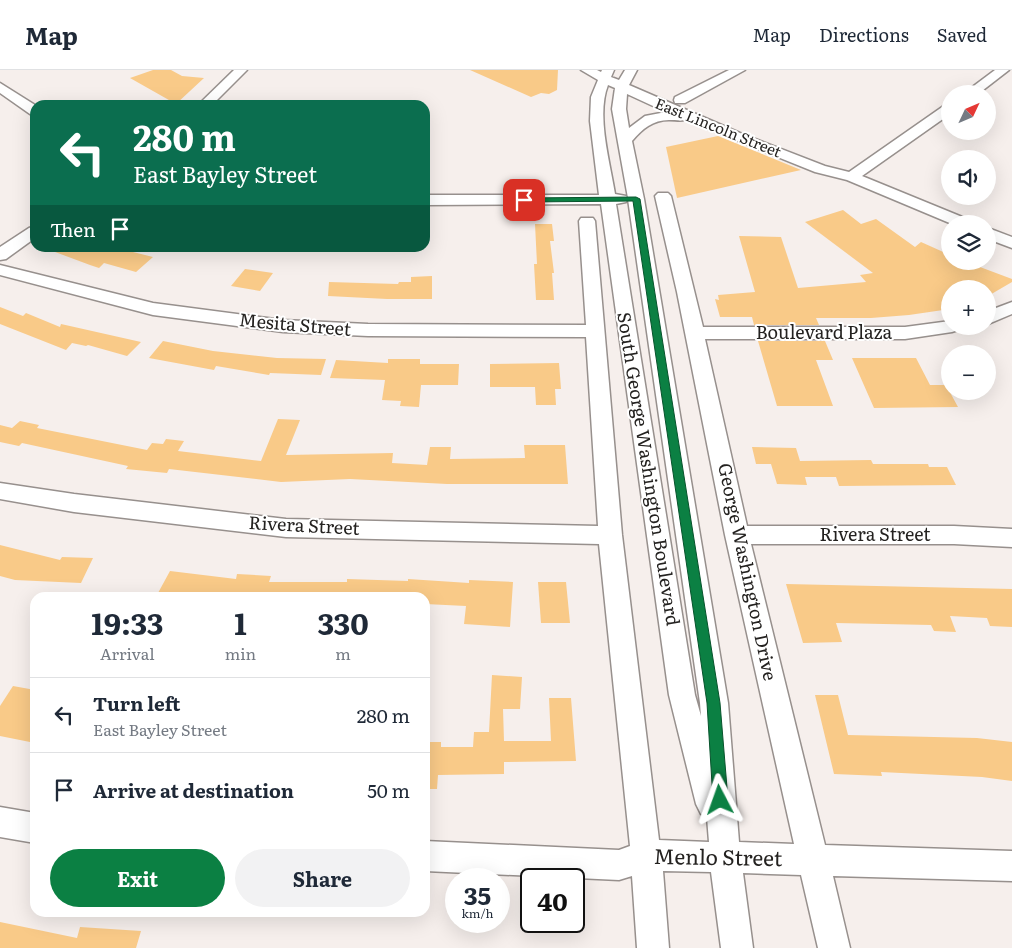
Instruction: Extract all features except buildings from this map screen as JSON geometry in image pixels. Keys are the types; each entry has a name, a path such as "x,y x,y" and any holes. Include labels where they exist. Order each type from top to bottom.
{"street":[{"path":"224,70 240,71"},
{"name":"East Lincoln Street","path":"588,70 608,72 626,78 797,148 832,164 852,177"},
{"path":"680,100 739,70"},
{"path":"982,85 1003,70"},
{"path":"210,100 240,71"},
{"name":"South George Washington Boulevard","path":"608,72 597,97 597,121 608,200 682,695 725,858"},
{"name":"East Lincoln Street","path":"626,78 695,120 802,162 852,177 944,215"},
{"name":"South George Washington Boulevard","path":"626,78 619,99 619,109 636,199 714,703 725,858 737,948"},
{"path":"0,87 30,108"},
{"path":"852,177 941,114"},
{"path":"625,141 638,125 648,119 671,116 695,120"},
{"name":"George Washington Drive","path":"663,196 695,333 737,535 834,948"},
{"path":"430,200 636,199"},
{"path":"587,221 610,535 646,856 653,948"},
{"path":"0,255 30,234"},
{"path":"996,236 1012,243"},
{"name":"Mesita Street","path":"0,270 153,310 283,326 368,330 595,331"},
{"path":"996,314 1012,307"},
{"name":"Boulevard Plaza","path":"695,333 904,333 941,328"},
{"name":"Rivera Street","path":"0,491 74,503 286,528 610,535"},
{"name":"Rivera Street","path":"737,535 954,535 1012,538"},
{"path":"0,822 30,827"},
{"name":"Menlo Street","path":"430,856 619,865 646,856 1012,866"}],"route":[{"path":"524,200 636,199 714,703 720,800"}]}
